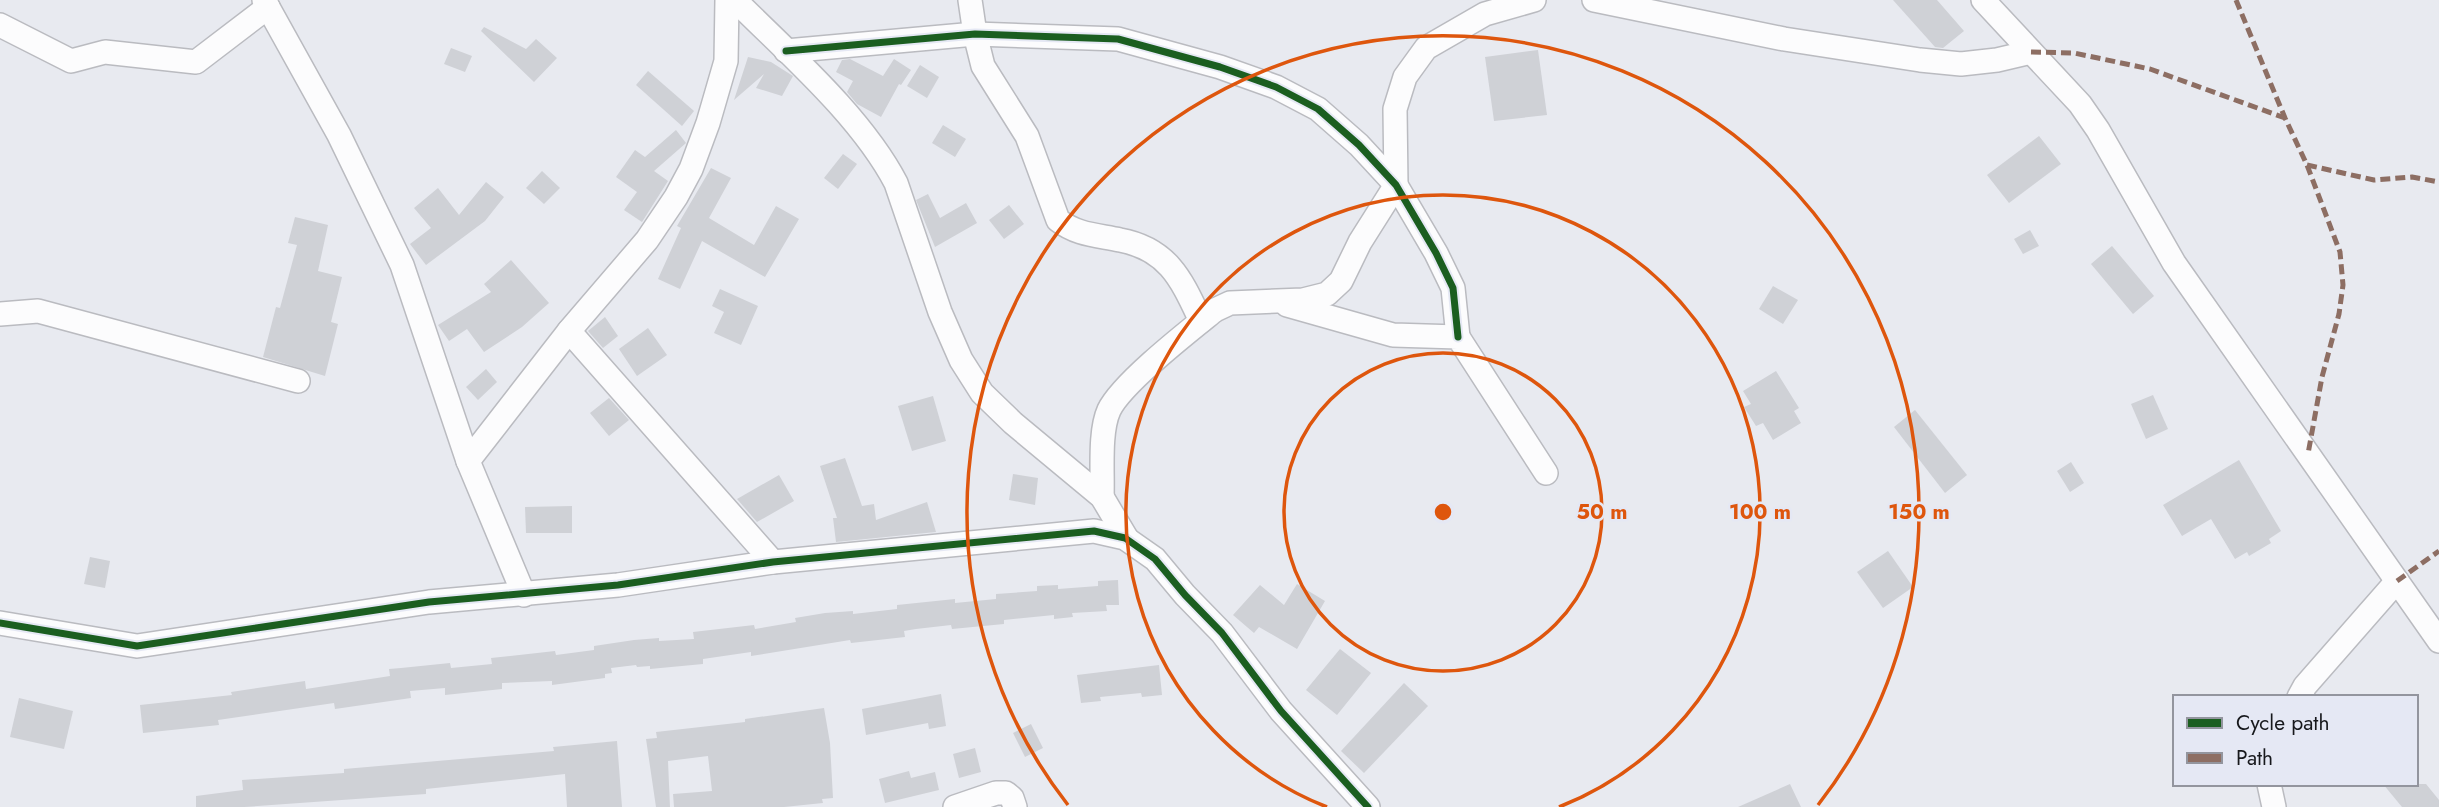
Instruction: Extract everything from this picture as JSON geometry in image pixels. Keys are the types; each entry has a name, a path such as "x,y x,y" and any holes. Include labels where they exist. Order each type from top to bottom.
{"street":[{"path":"468,461 569,331 647,240 691,169 726,61 727,0"},
{"path":"735,0 821,85 887,166 896,183 940,312 961,359 982,393 1013,424 1102,496 1127,539"},
{"path":"970,0 983,66 1027,136 1058,220 1069,229 1147,248 1181,278 1201,321"},
{"path":"1102,496 1104,434 1109,412 1121,392 1215,310 1230,303 1303,300 1327,294 1341,281 1360,242 1396,185 1395,109 1405,77 1426,48 1485,14 1534,0"},
{"path":"1594,0 1784,39 1920,60 1961,64 1997,60 2031,52"},
{"path":"1983,0 2056,76 2098,130 2174,263 2439,641"},
{"path":"0,25 71,61 105,52 196,62 266,4 340,135 402,265 468,461 524,595"},
{"path":"786,51 975,34 1118,39 1265,83 1318,109 1359,145 1396,185 1453,288 1458,337 1546,473"},
{"path":"1274,301 1393,335 1458,337"},
{"path":"0,314 38,311 298,381"},
{"path":"569,331 773,562"},
{"path":"0,623 137,646 429,602 618,585 773,562 1094,531 1127,539 1155,559 1222,633 1281,711 1368,807"},
{"path":"2300,695 2305,686 2398,581"},
{"path":"2269,786 2274,807"},
{"path":"955,807 996,793 1006,793 1012,798 1015,807"}],"building":[{"path":"1893,0 1937,0 1964,31 1943,48 1935,47"},
{"path":"484,27 526,49 536,39 557,58 534,82 481,31"},
{"path":"451,48 472,56 465,72 444,64"},
{"path":"1538,50 1547,115 1494,121 1485,57"},
{"path":"748,57 771,62 793,76 782,96 756,88 764,74 734,100"},
{"path":"850,59 883,76 894,59 911,70 901,85 899,84 881,117 857,104 847,92 853,81 836,72 842,60"},
{"path":"920,65 939,77 927,98 907,86"},
{"path":"648,71 694,111 682,126 636,85"},
{"path":"943,125 966,139 955,157 932,143"},
{"path":"676,130 686,143 654,171 668,181 642,222 624,210 637,192 616,177 635,150 645,157"},
{"path":"2039,136 2061,164 2009,203 1987,175"},
{"path":"843,154 857,164 838,189 824,178"},
{"path":"711,168 731,178 709,218 754,245 776,206 799,219 765,277 702,241 680,289 658,279 681,228 677,226"},
{"path":"542,171 560,188 544,204 526,188"},
{"path":"486,182 504,197 485,221 426,265 410,244 431,228 414,208 438,188 459,215"},
{"path":"928,194 940,218 966,203 977,223 935,247 916,200"},
{"path":"1009,205 1024,224 1004,239 989,220"},
{"path":"295,217 328,225 318,271 342,277 331,322 338,324 325,376 263,357 297,245 288,243"},
{"path":"2030,230 2039,246 2023,254 2014,239"},
{"path":"2112,246 2154,296 2133,314 2091,264"},
{"path":"511,260 549,303 522,327 484,352 467,329 449,341 438,325 491,292 484,284"},
{"path":"1773,286 1798,300 1783,324 1759,309"},
{"path":"720,289 758,306 741,345 714,333 724,312 712,306"},
{"path":"605,317 618,336 603,348 588,331"},
{"path":"648,328 667,355 637,376 619,349"},
{"path":"486,369 497,382 478,400 466,387"},
{"path":"1776,371 1799,408 1794,411 1801,423 1773,440 1763,423 1756,426 1744,407 1751,404 1743,391"},
{"path":"2153,395 2168,429 2146,439 2131,404"},
{"path":"933,396 946,441 912,451 898,406"},
{"path":"609,398 629,420 609,436 590,413"},
{"path":"1915,410 1967,475 1945,493 1894,427"},
{"path":"845,458 862,506 874,504 876,520 927,502 936,532 836,542 833,518 837,518 820,466"},
{"path":"2239,460 2281,531 2269,539 2271,543 2249,556 2247,552 2235,559 2211,519 2182,536 2163,505"},
{"path":"2071,462 2084,483 2070,492 2057,471"},
{"path":"1013,474 1038,478 1035,505 1009,500"},
{"path":"779,475 794,501 757,522 737,499"},
{"path":"572,506 572,533 526,533 525,507"},
{"path":"1888,551 1913,587 1883,608 1857,572"},
{"path":"90,557 110,561 105,588 84,584"},
{"path":"1118,580 1119,605 1106,605 1107,611 1072,613 1073,617 1054,619 1054,615 1004,620 1004,624 916,629 904,631 905,637 851,643 850,640 751,656 751,652 703,659 703,664 650,669 650,666 636,665 611,668 612,673 605,674 605,678 552,685 552,681 502,683 502,689 445,695 445,688 410,691 411,698 335,709 334,703 218,720 219,725 143,733 140,705 232,695 231,692 305,681 306,689 390,676 389,669 450,663 451,668 492,664 491,658 555,651 556,655 594,650 594,646 634,640 694,639 693,632 754,625 755,629 796,622 795,618 825,613 853,611 853,614 897,609 897,605 955,599 955,603 996,599 996,594 1037,591 1037,586 1058,585 1058,589 1098,586 1098,581"},
{"path":"1297,584 1325,601 1297,649 1259,627 1254,633 1233,615 1260,585 1284,605"},
{"path":"1340,649 1371,673 1337,715 1306,690"},
{"path":"1159,665 1162,695 1142,697 1141,693 1100,697 1101,701 1081,703 1077,675"},
{"path":"1404,683 1428,706 1364,773 1341,751"},
{"path":"941,694 946,726 929,729 928,723 866,735 862,709"},
{"path":"19,698 73,711 64,749 10,737"},
{"path":"824,708 830,743 833,798 822,799 823,803 784,807 674,807 673,794 712,791 708,756 668,761 670,807 656,807 646,739 657,738 656,732 745,722 745,719"},
{"path":"1031,724 1043,748 1025,757 1013,733"},
{"path":"617,741 622,807 567,807 565,774 426,789 426,794 244,807 196,807 196,796 243,790 242,780 344,773 344,769 554,751 553,747"},
{"path":"975,748 981,772 959,778 953,754"},
{"path":"909,771 911,778 935,772 939,790 885,803 879,779"},
{"path":"1790,784 1801,807 1738,807"},
{"path":"2426,784 2439,800 2439,807 2402,807 2385,786"}],"marked path":[{"path":"2236,0 2307,165 2340,252 2343,285 2339,314 2322,377 2308,454"},
{"path":"2031,52 2074,53 2150,69 2285,118"},
{"path":"2307,165 2374,180 2412,177 2439,182"},
{"path":"2397,581 2439,551"}],"cycle path":[{"path":"786,51 975,34 1118,39 1220,67 1276,87 1318,109 1359,145 1396,185 1453,288 1458,337"},
{"path":"0,623 137,646 429,602 618,585 773,562 1094,531 1125,538 1155,559 1222,633 1281,711 1368,807"}]}
